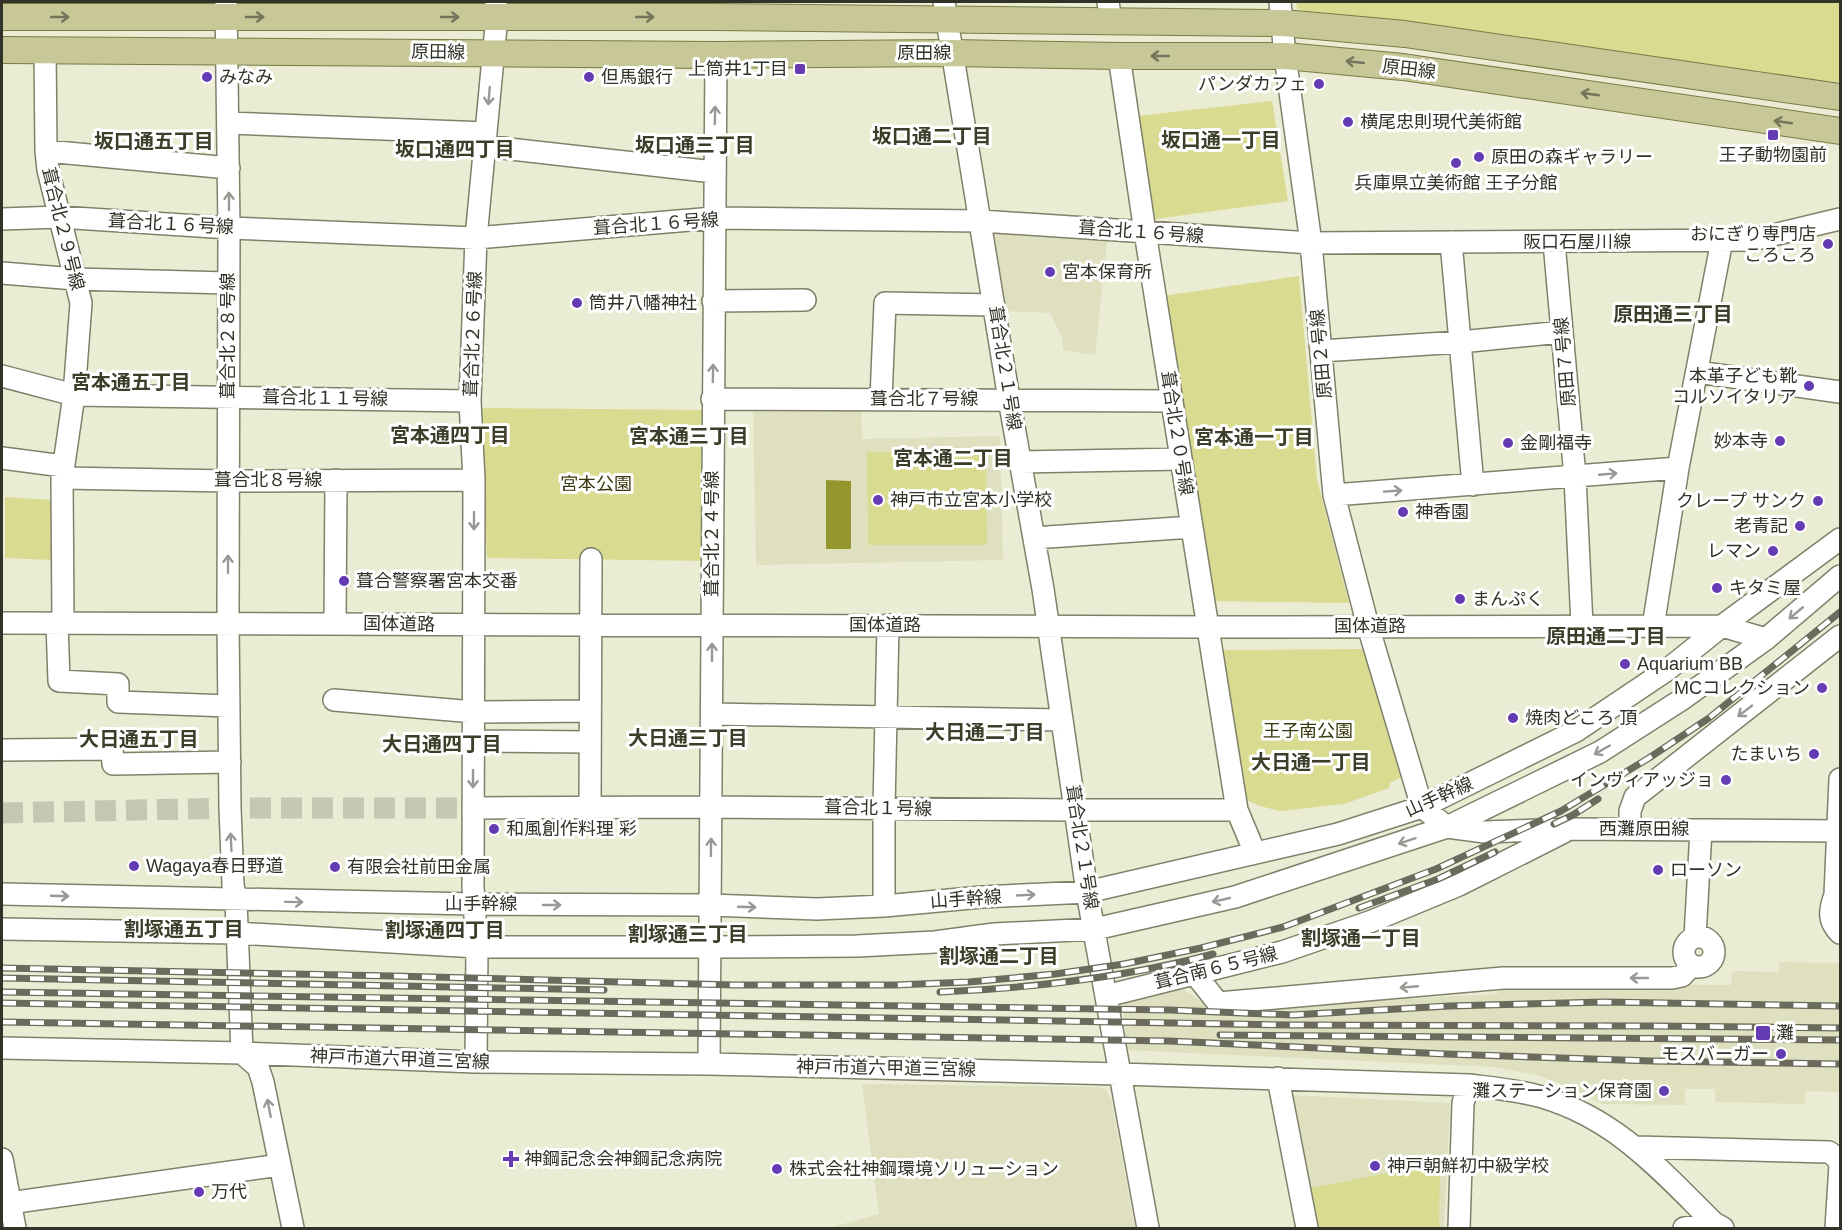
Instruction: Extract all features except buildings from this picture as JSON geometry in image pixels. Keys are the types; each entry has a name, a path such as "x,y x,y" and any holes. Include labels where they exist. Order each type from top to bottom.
{"main road":[{"name":"原田線","path":"2,17 226,9 1281,12 1405,34 1840,97"},
{"name":"原田線","path":"2,50 1285,56 1403,67 1840,130"}],"street":[{"name":"葺合北２８号線","path":"226,9 229,168 227,396 229,706 233,885 236,901 242,1053"},
{"name":"葺合北２６号線","path":"476,1062 477,947 473,904 474,480 470,401 476,238 497,9"},
{"name":"葺合北２１号線","path":"946,10 1009,399 1049,626 1087,892 1148,1228"},
{"name":"原田２号線","path":"1281,12 1311,243 1334,495 1368,626 1422,807"},
{"name":"葺合北２９号線","path":"45,49 45,151 58,217 81,303 74,395 63,472 59,681 118,684 118,702 229,706"},
{"name":"葺合北２４号線","path":"709,1064 716,55"},
{"name":"葺合北２０号線","path":"1119,56 1237,810"},
{"path":"228,123 485,140 714,172"},
{"path":"45,151 229,168"},
{"name":"葺合北１６号線","path":"2,219 58,217 229,228 476,238 714,218 981,221 1311,243"},
{"name":"阪口石屋川線","path":"1311,243 1752,240 1840,219"},
{"path":"1653,627 1678,468 1722,240"},
{"path":"1451,242 1473,485"},
{"name":"原田７号線","path":"1554,242 1575,477 1582,626"},
{"path":"2,273 75,279 228,283"},
{"path":"713,301 805,300"},
{"path":"881,399 885,303 994,305"},
{"path":"1321,351 1460,342 1562,332"},
{"path":"1697,372 1840,392"},
{"name":"葺合北１１号線","path":"2,376 74,395 470,401"},
{"name":"葺合北７号線","path":"712,399 1172,400"},
{"name":"葺合北８号線","path":"2,458 63,472 229,481 474,480"},
{"path":"1020,462 1182,459"},
{"path":"1334,495 1678,468"},
{"path":"335,623 336,480"},
{"path":"1034,538 1192,527"},
{"name":"山手幹線","path":"2,894 236,901 710,905 817,909 1087,892 1338,834 1422,807 1576,731 1667,670 1722,626 1840,539"},
{"path":"590,807 591,559"},
{"name":"山手幹線","path":"2,929 236,933 477,947 710,947 857,946 934,942 994,934 1095,929 1235,897 1447,827 1600,752 1681,700 1766,639 1840,576"},
{"name":"国体道路","path":"2,622 1208,627 1722,626 1766,639"},
{"path":"884,906 888,625"},
{"path":"1630,829 1630,811 1635,797 1840,636"},
{"path":"334,700 474,712 590,711"},
{"path":"712,714 1062,720"},
{"path":"473,741 590,742"},
{"path":"2,750 112,749 113,764 230,762"},
{"path":"1840,779 1838,896 1831,908 1833,926 1840,933"},
{"path":"1422,807 1447,827"},
{"name":"葺合北１号線","path":"473,808 1237,810"},
{"path":"1237,810 1255,853"},
{"name":"西灘原田線","path":"1447,827 1485,832 1570,829 1839,831"},
{"name":"葺合南６５号線","path":"1106,996 1282,952 1372,921 1459,885 1570,829"},
{"path":"1195,974 1218,1003 1503,978 1672,978 1686,973 1692,965 1686,958 1685,950 1688,942 1695,937 1701,830"},
{"name":"神戸市道六甲道三宮線","path":"2,1048 242,1053 476,1062 709,1064 1278,1078 1469,1085 1527,1093 1560,1103 1608,1127 1636,1147 1719,1226"},
{"path":"242,1053 258,1067 263,1082 292,1228"},
{"path":"1278,1078 1307,1228"},
{"path":"1459,1228 1463,1103 1469,1085"},
{"path":"1636,1147 1824,1151 1834,1154 1840,1165 1836,1228"},
{"path":"2,1159 6,1203 15,1228"},
{"path":"6,1203 280,1165"},
{"path":"1684,1228 1719,1226"}],"shaded area":[{"name":"宮本保育所","path":"988,226 1108,233 1095,355 1063,350 1062,338 1050,313 1003,311"},
{"name":"神戸市立宮本小学校","path":"861,407 862,439 1000,436 1003,560 756,565 753,410"},
{"path":"826,480 851,481 851,549 826,549"},
{"path":"1779,962 1840,963 1840,1092 1805,1091 1805,1104 1715,1102 1715,1089 1685,1089 1685,1105 1602,1104 1580,1092 1540,1076 1494,1067 1124,1050 1124,1000 1183,989 1211,1008 1497,994 1502,984 1731,985 1732,971 1779,972"},
{"path":"862,1084 1099,1087 1106,1090 1111,1099 1135,1228 829,1228 879,1214"},
{"name":"神戸朝鮮初中級学校","path":"1289,1095 1450,1103 1444,1228 1313,1228"}],"green space":[{"path":"1296,2 1840,2 1840,83 1405,21 1316,13 1297,9"},
{"path":"1272,101 1288,201 1148,220 1136,116"},
{"path":"1299,276 1317,480 1349,603 1209,601 1163,296"},
{"name":"宮本公園","path":"482,408 708,410 709,561 487,558"},
{"path":"986,451 987,545 868,545 867,452"},
{"path":"5,497 52,500 53,560 5,558"},
{"name":"王子南公園","path":"1364,649 1401,777 1390,783 1389,788 1344,804 1280,811 1242,798 1219,650"},
{"path":"1440,1163 1439,1228 1318,1228 1311,1188"}],"tunnel":[{"path":"2,813 230,808 473,808"}],"railway":[{"path":"2,968 734,985 895,985 969,982 1055,974 1124,964 1201,948 1283,927 1436,869 1561,811 1649,758 1709,718 1840,612"},
{"path":"1554,824 1598,799"},
{"path":"1359,908 1438,879 1495,852"},
{"path":"940,992 1078,981 1213,954"},
{"path":"2,978 604,990"},
{"path":"2,992 1170,1010 1292,1015 1449,1006 1604,1002 1840,1006"},
{"path":"2,1003 1290,1025 1840,1028"},
{"path":"2,1022 1169,1041 1446,1054 1840,1064"},
{"path":"1220,1035 1840,1040"}],"place":[{"name":"上筒井1丁目","path":"800,69"},
{"name":"みなみ","path":"207,77"},
{"name":"但馬銀行","path":"589,77"},
{"name":"パンダカフェ","path":"1319,84"},
{"name":"横尾忠則現代美術館","path":"1348,122"},
{"name":"王子動物園前","path":"1773,135"},
{"name":"原田の森ギャラリー","path":"1479,157"},
{"name":"兵庫県立美術館 王子分館","path":"1456,163"},
{"name":"おにぎり専門店 ころころ","path":"1828,244"},
{"name":"宮本保育所","path":"1050,272"},
{"name":"筒井八幡神社","path":"577,303"},
{"name":"本革子ども靴 コルソイタリア","path":"1809,386"},
{"name":"妙本寺","path":"1780,441"},
{"name":"金剛福寺","path":"1508,443"},
{"name":"神戸市立宮本小学校","path":"878,500"},
{"name":"クレープ サンク","path":"1818,501"},
{"name":"神香園","path":"1403,512"},
{"name":"老青記","path":"1800,526"},
{"name":"レマン","path":"1773,551"},
{"name":"葺合警察署宮本交番","path":"344,581"},
{"name":"キタミ屋","path":"1717,588"},
{"name":"まんぷく","path":"1460,599"},
{"name":"Aquarium BB","path":"1625,664"},
{"name":"MCコレクション","path":"1822,688"},
{"name":"焼肉どころ 頂","path":"1513,718"},
{"name":"たまいち","path":"1814,754"},
{"name":"インヴィアッジョ","path":"1726,780"},
{"name":"和風創作料理 彩","path":"494,829"},
{"name":"Wagaya春日野道","path":"134,866"},
{"name":"有限会社前田金属","path":"335,867"},
{"name":"ローソン","path":"1658,870"},
{"name":"灘","path":"1763,1033"},
{"name":"モスバーガー","path":"1781,1054"},
{"name":"灘ステーション保育園","path":"1664,1091"},
{"name":"神鋼記念会神鋼記念病院","path":"511,1159"},
{"name":"神戸朝鮮初中級学校","path":"1375,1166"},
{"name":"株式会社神鋼環境ソリューション","path":"777,1169"},
{"name":"万代","path":"199,1192"}],"district":[{"name":"坂口通二丁目","path":"932,136"},
{"name":"坂口通一丁目","path":"1221,140"},
{"name":"坂口通五丁目","path":"154,141"},
{"name":"坂口通三丁目","path":"695,145"},
{"name":"坂口通四丁目","path":"455,149"},
{"name":"原田通三丁目","path":"1673,314"},
{"name":"宮本通五丁目","path":"131,382"},
{"name":"宮本通四丁目","path":"450,435"},
{"name":"宮本通三丁目","path":"689,436"},
{"name":"宮本通一丁目","path":"1254,437"},
{"name":"宮本通二丁目","path":"953,458"},
{"name":"原田通二丁目","path":"1606,636"},
{"name":"大日通二丁目","path":"985,732"},
{"name":"大日通三丁目","path":"688,738"},
{"name":"大日通五丁目","path":"139,739"},
{"name":"大日通四丁目","path":"442,744"},
{"name":"大日通一丁目","path":"1311,762"},
{"name":"割塚通五丁目","path":"184,929"},
{"name":"割塚通四丁目","path":"445,930"},
{"name":"割塚通三丁目","path":"688,934"},
{"name":"割塚通一丁目","path":"1361,938"},
{"name":"割塚通二丁目","path":"999,956"}]}
